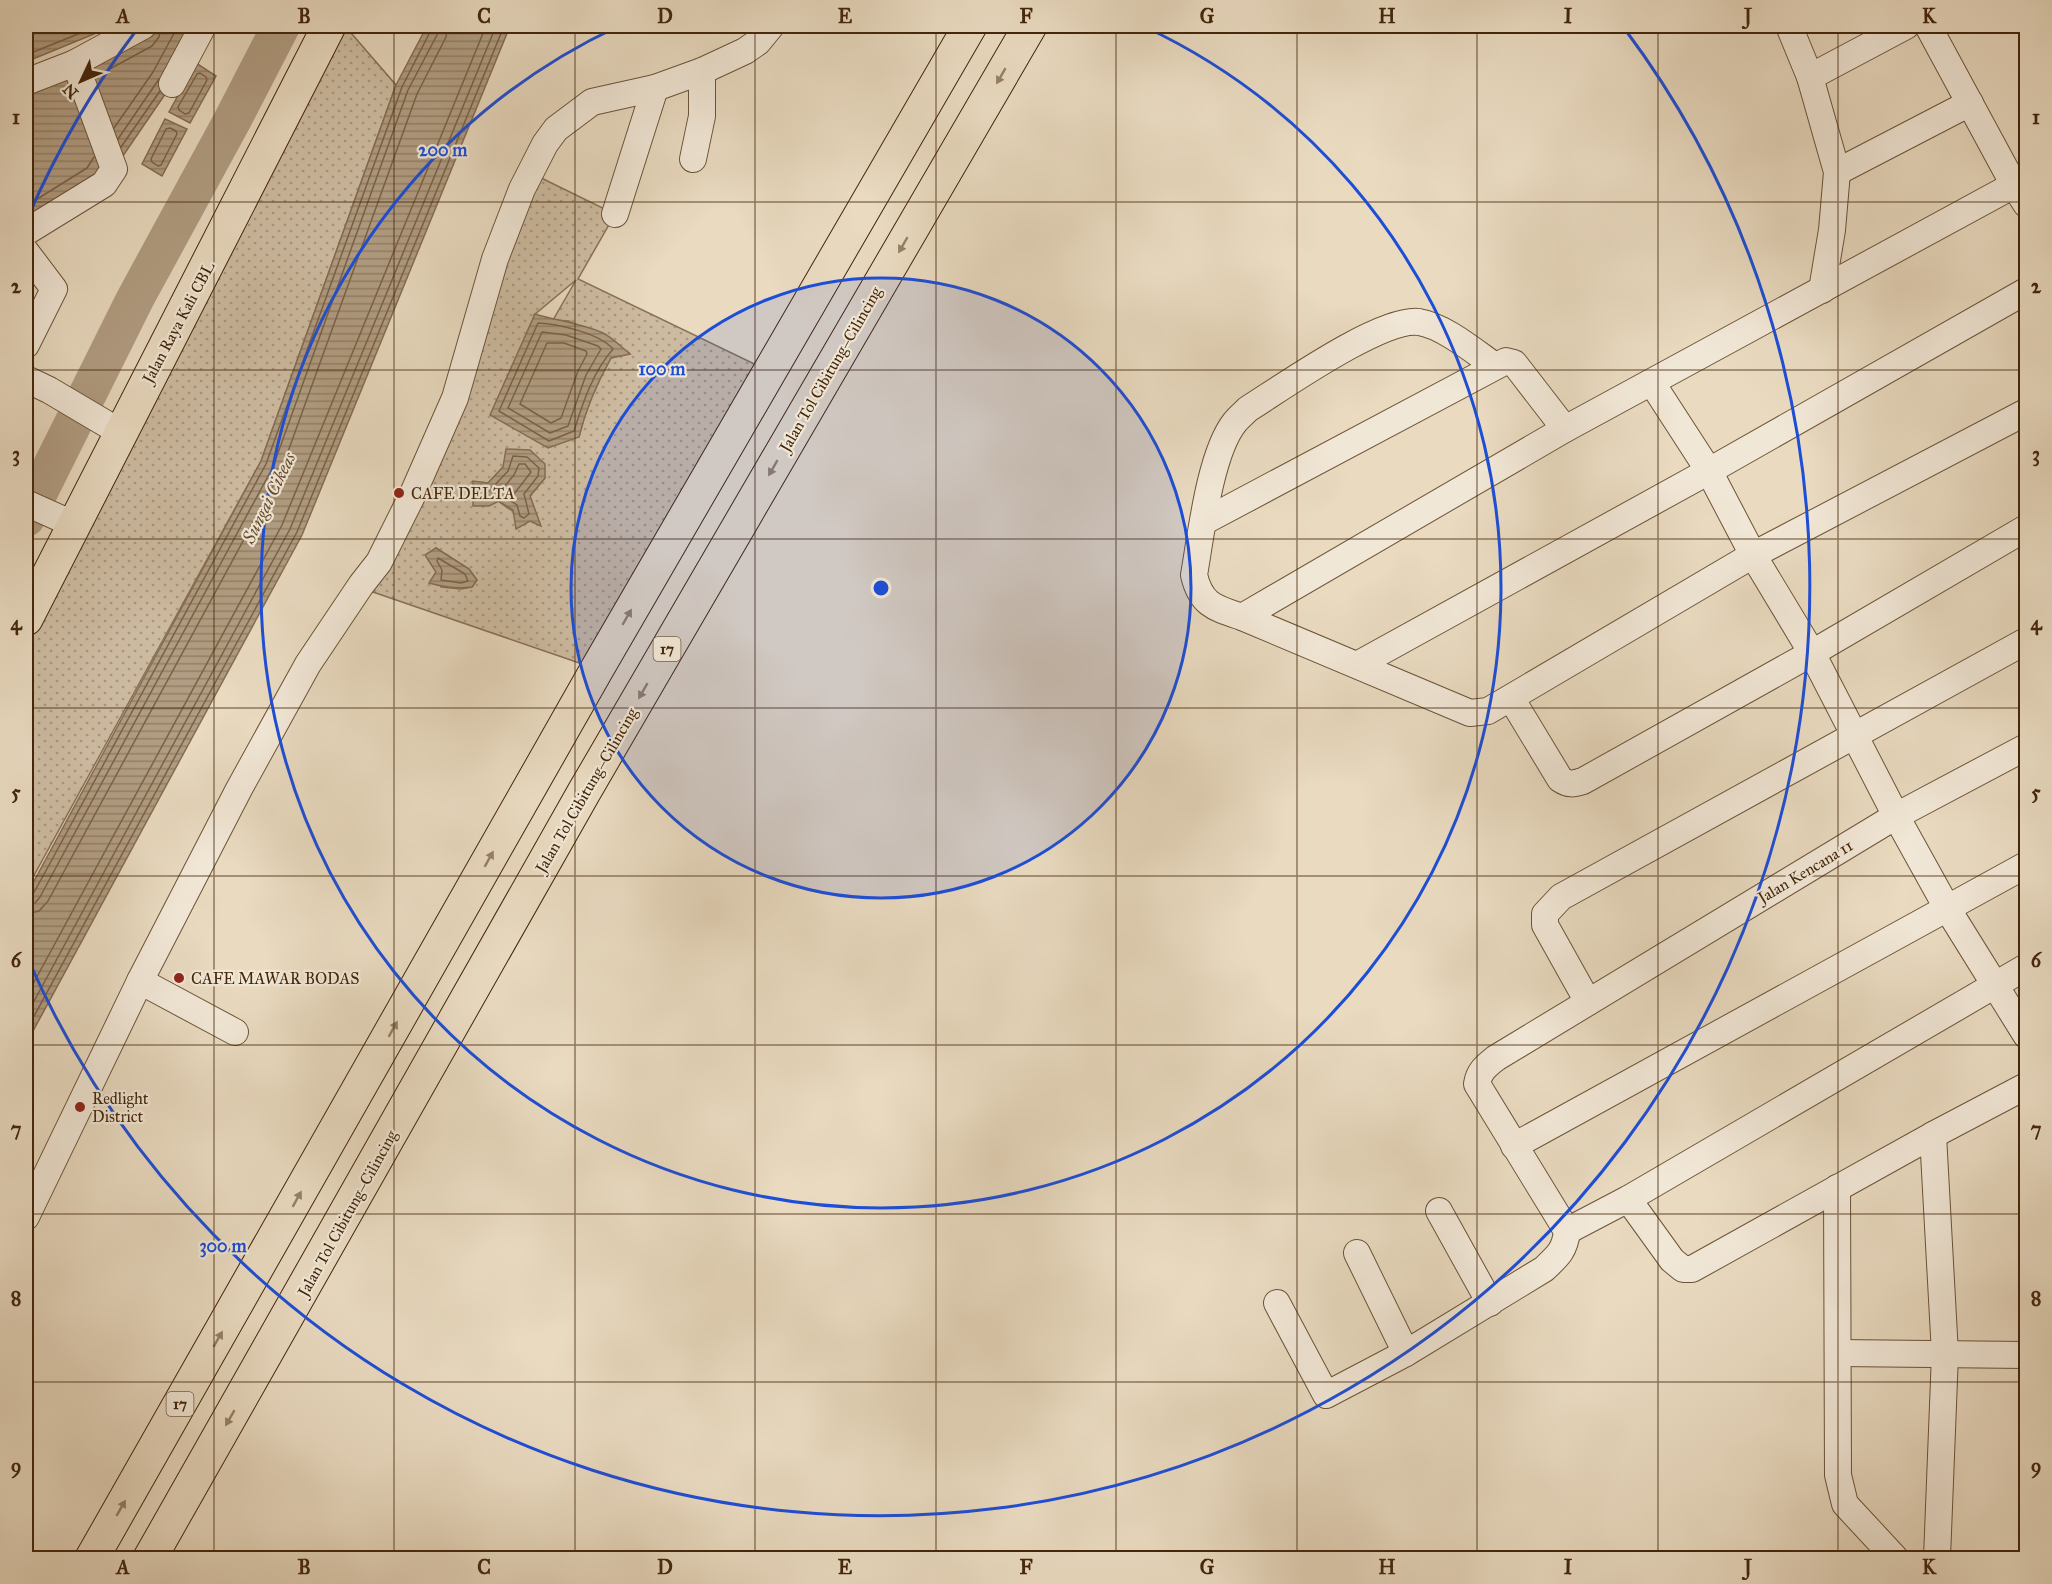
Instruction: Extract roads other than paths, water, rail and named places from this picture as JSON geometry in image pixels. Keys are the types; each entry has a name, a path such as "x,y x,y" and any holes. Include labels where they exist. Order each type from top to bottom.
{"main road":[{"name":"Jalan Raya Kali CBL","path":"26,619 75,525 107,424 329,26"},
{"name":"17","path":"92,1558 597,669 970,26"},
{"name":"Jalan Tol Cibitung–Cilincing","path":"150,1558 584,792 1030,26"}],"street":[{"path":"26,82 75,63 143,26"},
{"path":"172,84 204,26"},
{"path":"26,1217 140,981 238,789 308,664 379,562 411,498 455,398 495,259 533,164 545,144 556,129 592,102 655,88 702,71 745,51 758,42 771,26"},
{"path":"1789,26 1810,77 1838,172 1832,230 1822,290"},
{"path":"1810,77 1906,26"},
{"path":"1242,617 1565,429 1822,290 2020,195 1928,26"},
{"path":"26,232 104,184 114,169 75,63"},
{"path":"693,159 702,116 702,71"},
{"path":"615,214 655,88"},
{"path":"1838,172 1970,103"},
{"path":"26,252 54,289 26,345"},
{"path":"1357,665 1709,471 2026,291"},
{"path":"1495,366 1434,326 1409,322 1392,326 1367,337 1248,409 1235,422 1226,437 1212,477 1194,574 1197,589 1205,601 1214,608 1242,617 1470,713 1488,711 1753,555 2026,411"},
{"path":"1203,522 1506,361 1514,363 1565,429"},
{"path":"26,379 107,424"},
{"path":"1653,383 1709,471 1753,555 1812,653 1896,816 1947,908 2026,1035"},
{"path":"33,506 75,525"},
{"path":"1511,698 1560,779 1572,785 1812,653 2026,528"},
{"path":"1588,1002 1545,925 1545,914 1553,903 2026,641"},
{"name":"Jalan Kencana 11","path":"1567,1231 1477,1084 1484,1067 1896,816 2026,747"},
{"path":"1514,1146 2026,865"},
{"path":"1277,1303 1326,1395 1407,1353 1544,1269 1566,1245 1567,1231 1628,1199 2026,967"},
{"path":"140,981 235,1032"},
{"path":"1628,1199 1672,1260 1683,1269 1692,1269 2026,1086"},
{"path":"1933,1135 1945,1353 1937,1558"},
{"path":"1837,1188 1838,1475 1845,1504 1895,1558"},
{"path":"1438,1211 1490,1303"},
{"path":"1357,1253 1407,1353"},
{"path":"1838,1353 2026,1355"}],"water":[{"path":"26,26 95,26 99,32 26,62"},
{"path":"143,26 203,26 172,84 114,169 26,232 26,82"},
{"name":"Sungai Cikeas","path":"427,26 510,26 302,535 26,1044 26,896 261,461 396,85"},
{"path":"196,63 216,76 190,123 169,112"},
{"path":"165,119 187,129 162,176 142,164"},
{"path":"535,314 603,333 630,354 611,358 592,396 579,437 548,448 490,415"},
{"path":"506,449 530,450 545,464 545,478 530,496 541,526 530,521 516,529 513,510 499,501 489,506 473,506 473,481 488,483 503,467"},
{"path":"436,548 469,569 477,580 472,587 461,588 429,583 436,572 425,555"}],"waterway":[{"path":"26,518 135,299 281,26"}],"place":[{"name":"CAFE DELTA","path":"399,493"},
{"name":"CAFE MAWAR BODAS","path":"179,978"},
{"name":"Redlight District","path":"80,1107"}]}
